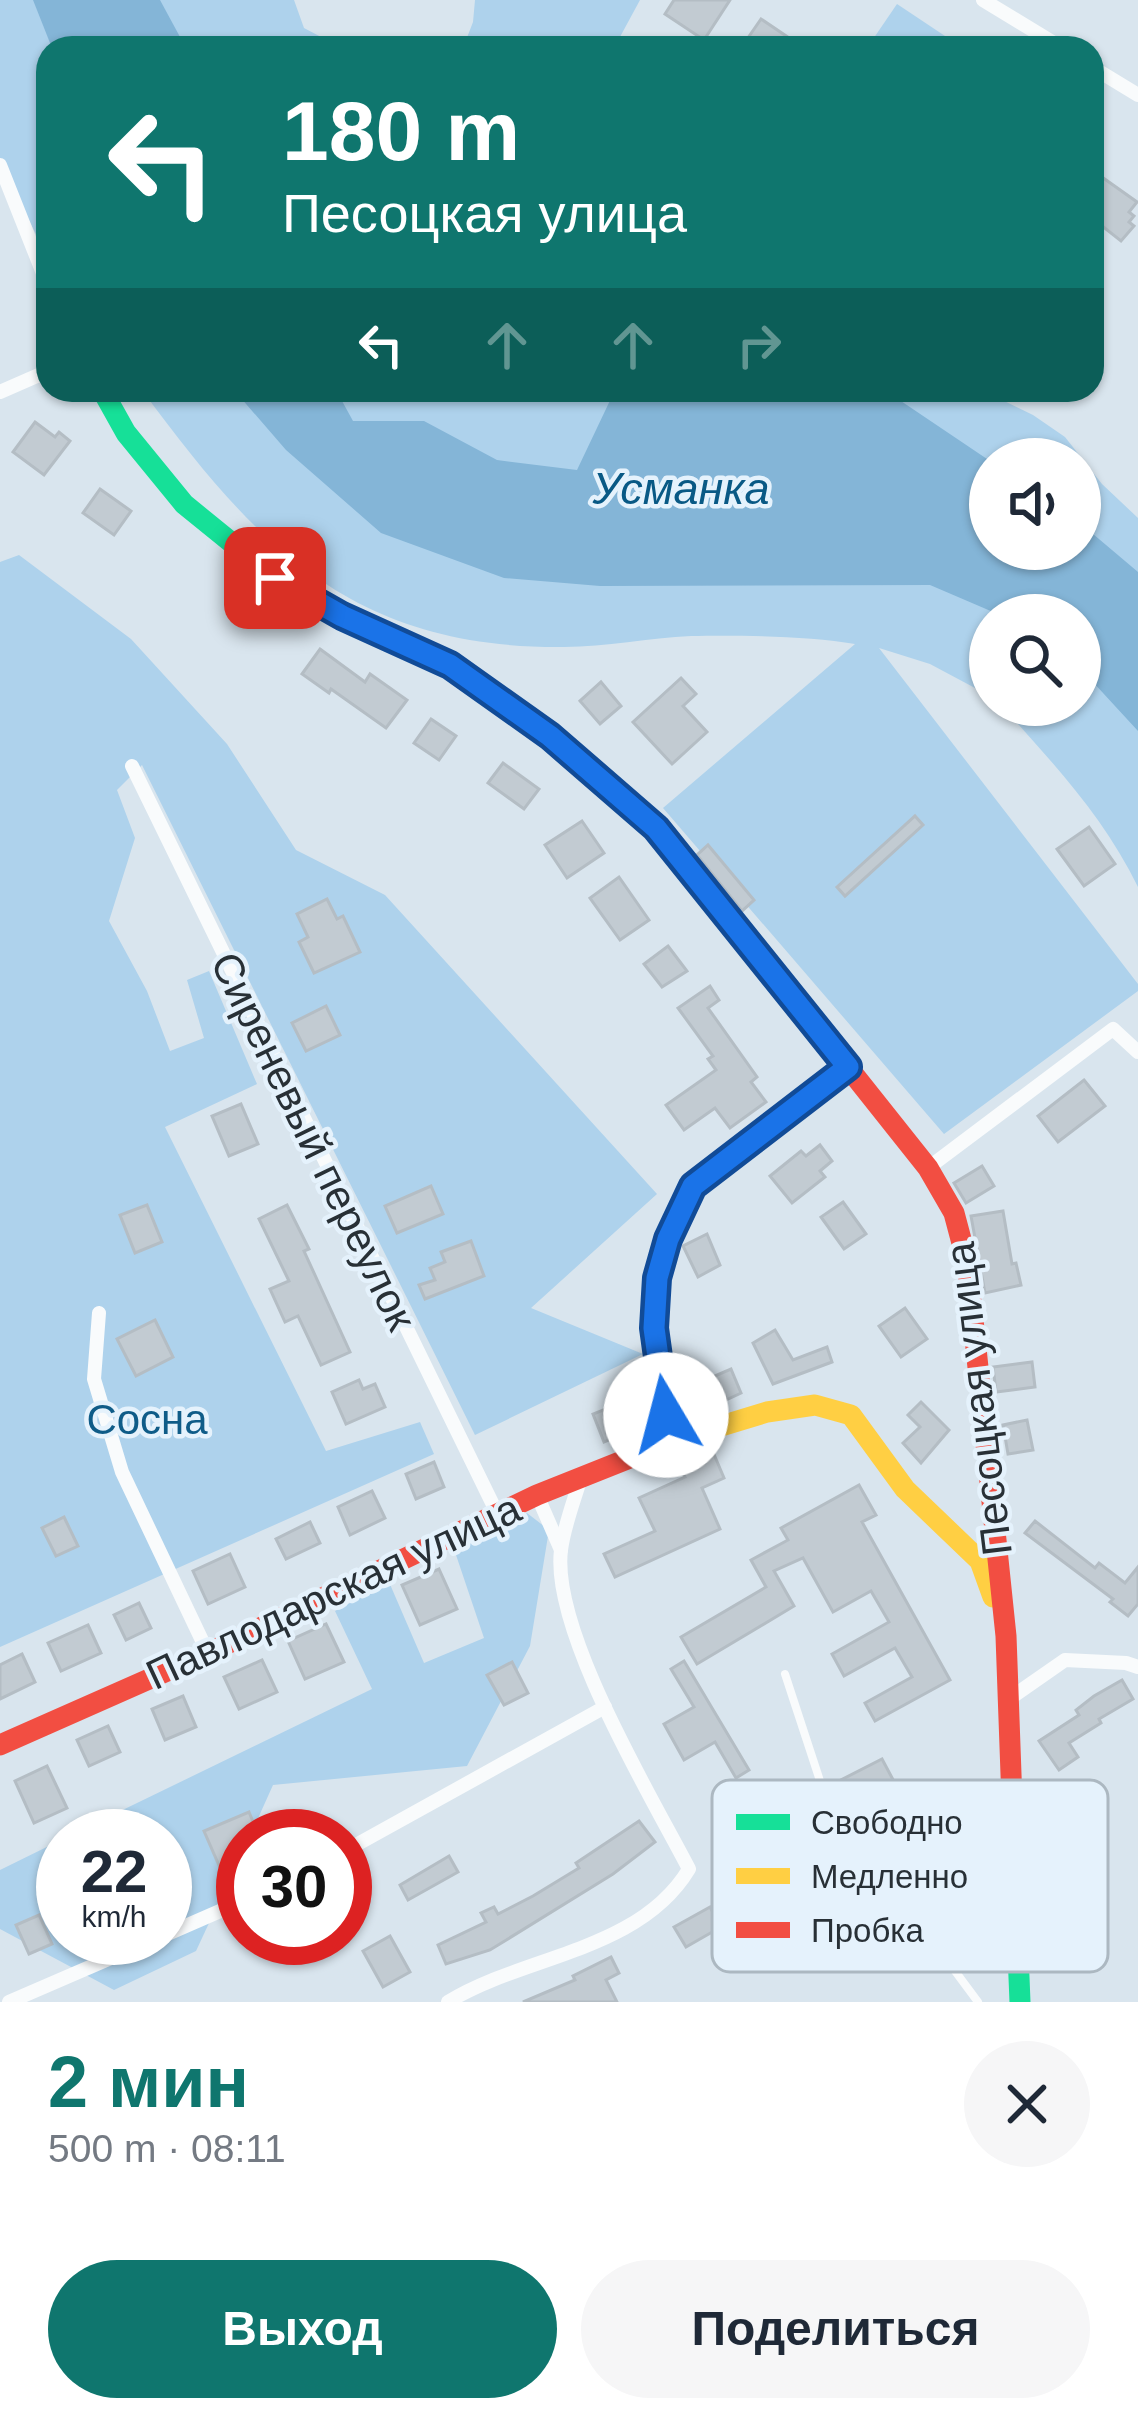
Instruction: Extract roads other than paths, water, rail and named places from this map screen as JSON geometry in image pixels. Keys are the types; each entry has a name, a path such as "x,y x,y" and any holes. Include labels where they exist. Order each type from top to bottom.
{"street":[{"path":"983,0 1042,36"},
{"path":"1104,74 1138,95"},
{"path":"0,165 36,256"},
{"path":"0,392 36,376"},
{"name":"Песоцкая улица","path":"108,402 126,434 184,504 275,578 342,616 450,665 550,736 656,828 928,1168 954,1213 967,1262 1006,1636 1012,1780"},
{"name":"Сиреневый переулок","path":"132,766 498,1515"},
{"path":"928,1168 1113,1029 1138,1052"},
{"path":"669,1442 654,1328 657,1278 668,1239 693,1186 848,1067"},
{"path":"99,1313 94,1379 122,1472 208,1653"},
{"name":"Песоцкая улица","path":"669,1442 767,1412 815,1405 851,1415 905,1489 980,1561 1006,1636"},
{"path":"666,1415 692,1435"},
{"name":"Павлодарская улица","path":"0,1745 208,1653 537,1495 669,1442"},
{"path":"448,2002 480,1982 620,1934 680,1884 689,1868 605,1707 563,1601 561,1550 580,1478"},
{"path":"537,1495 561,1550"},
{"path":"1009,1699 1064,1660 1138,1667"},
{"path":"372,1836 605,1707"},
{"path":"9,2002 94,1965"},
{"name":"Песоцкая улица","path":"1019,1972 1020,2002"}],"lane":[{"path":"785,1674 820,1780"},
{"path":"956,1972 978,2002"}],"water":[{"path":"33,0 160,0 180,36 47,36"},
{"name":"Усманка","path":"244,402 343,402 353,421 424,421 497,460 577,470 609,402 902,402 969,447 969,570 1101,570 1101,541 1138,572 1138,731 1101,691 1101,594 969,594 969,602 930,585 600,586 504,578 381,533 286,450"}],"park label":[{"name":"Сосна","path":"147,1419"}]}
